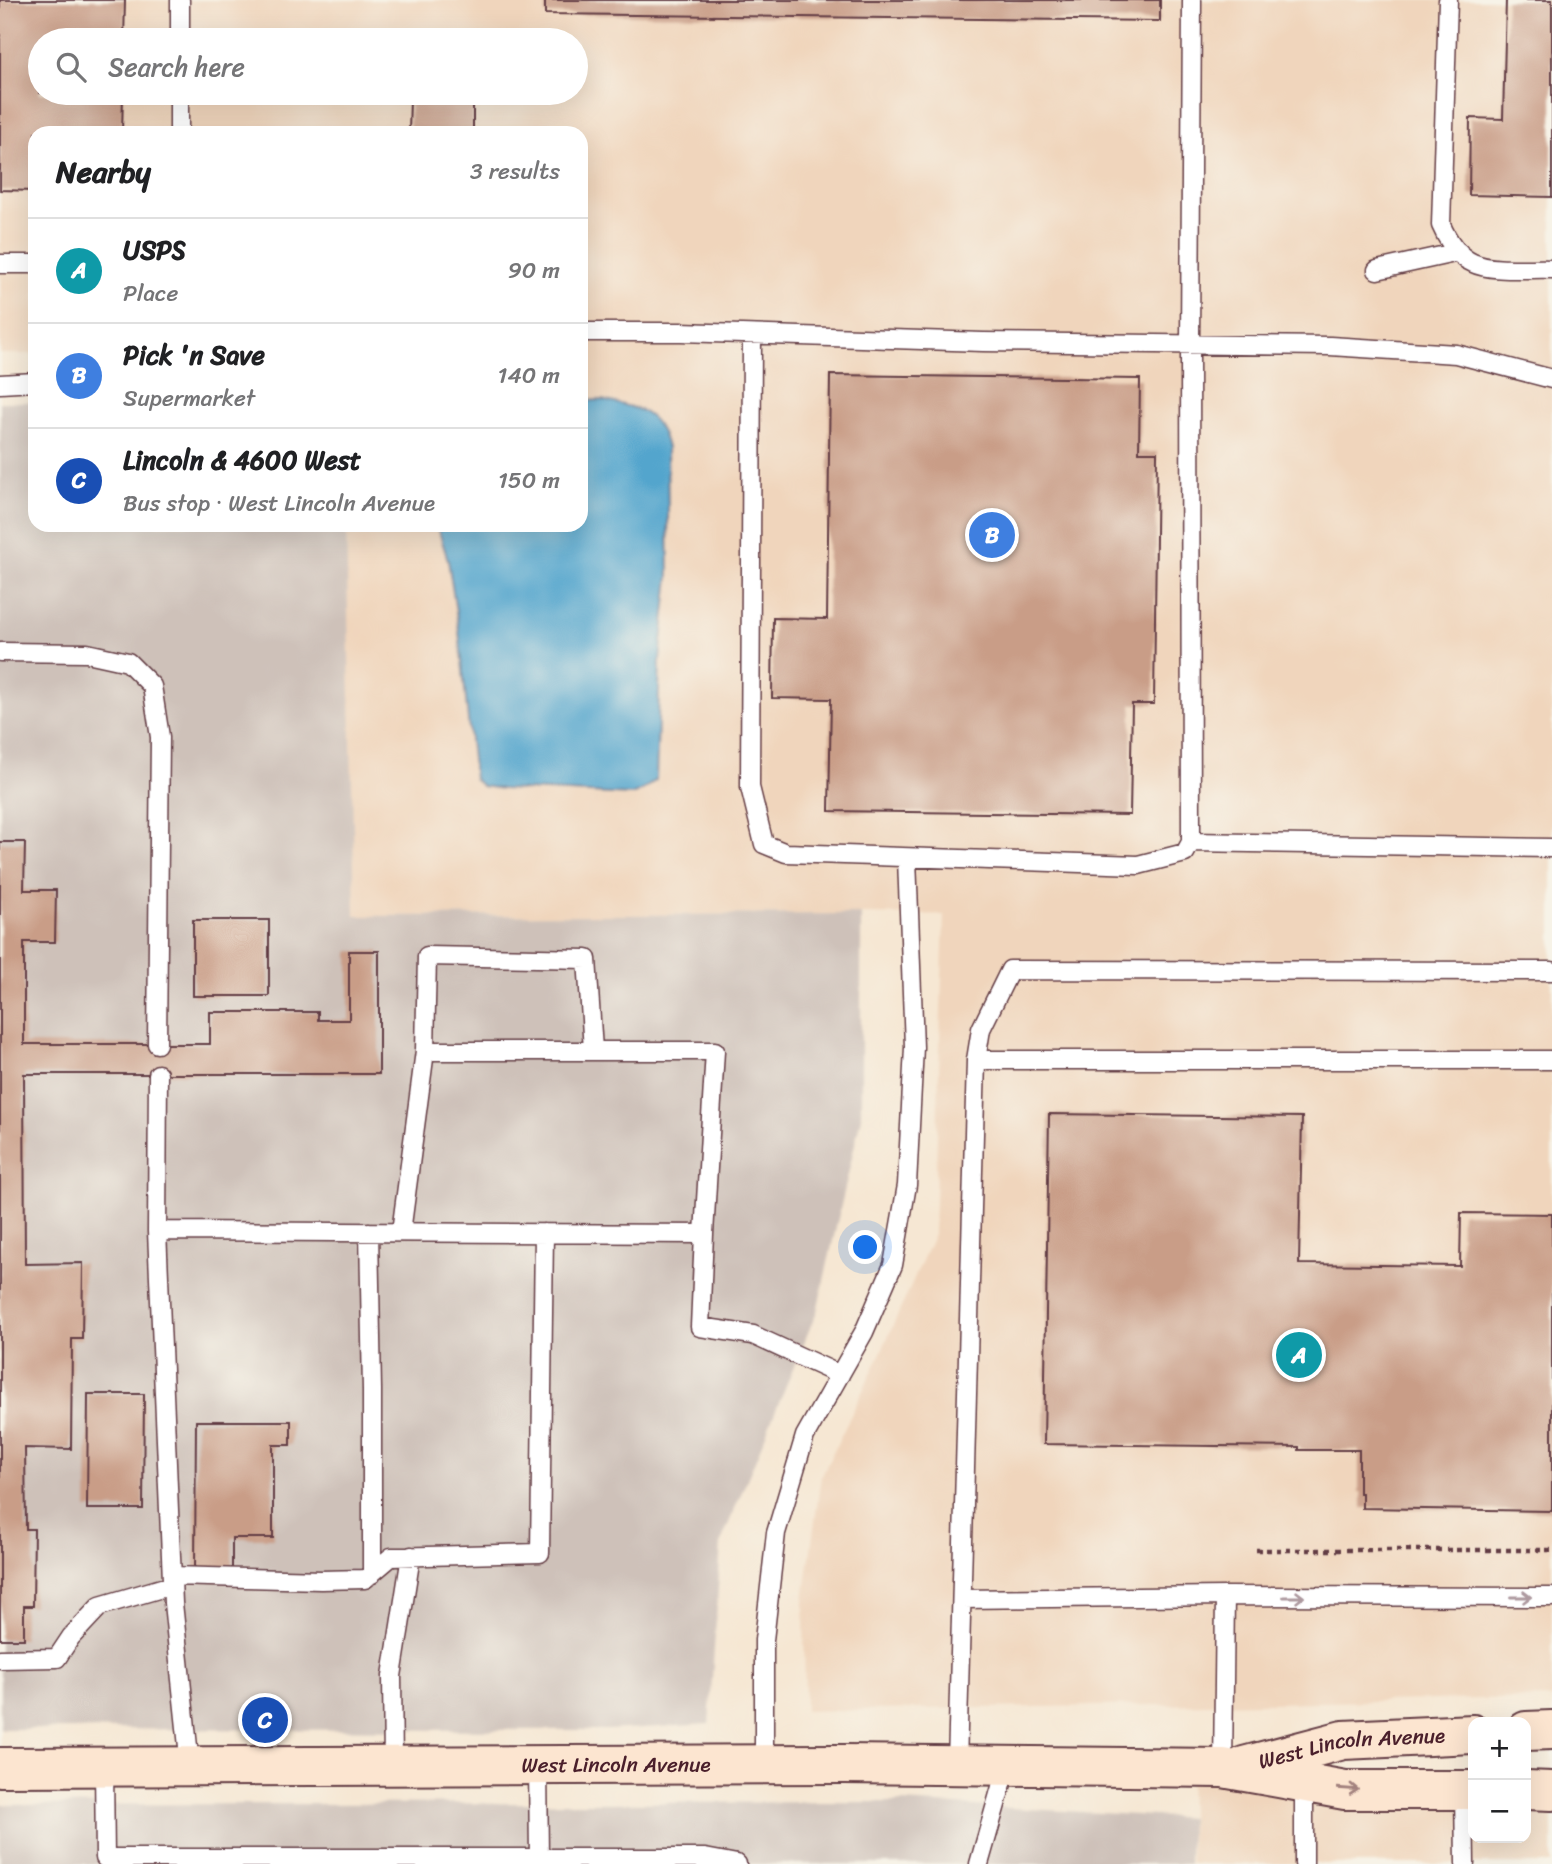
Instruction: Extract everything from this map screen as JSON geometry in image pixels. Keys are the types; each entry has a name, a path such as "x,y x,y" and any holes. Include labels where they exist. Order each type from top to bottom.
{"main road":[{"path":"1531,1731 1552,1730"},
{"name":"West Lincoln Avenue","path":"1303,1766 1343,1740 1468,1734"},
{"name":"West Lincoln Avenue","path":"0,1767 764,1764 1228,1768 1303,1766 1345,1790 1468,1790"},
{"path":"1531,1790 1552,1791"}],"lane":[{"path":"180,0 180,28"},
{"path":"752,335 750,787 764,844 786,853 1138,865 1185,853 1191,842 1192,0"},
{"path":"1448,0 1441,225 1446,237 1472,263 1490,267 1552,269"},
{"path":"179,105 179,126"},
{"path":"1377,270 1459,252"},
{"path":"0,264 28,264"},
{"path":"588,332 983,342 1330,346 1456,354 1552,379"},
{"path":"0,384 28,382"},
{"path":"0,652 87,653 128,662 152,686 160,737 158,1044"},
{"path":"1191,842 1552,848"},
{"path":"764,1764 764,1640 776,1533 804,1436 864,1332 893,1265 907,1185 914,1048 907,858"},
{"path":"401,1233 425,1051 427,956 587,959 593,1050"},
{"path":"957,1765 976,1060 981,1029 1010,970 1552,971"},
{"path":"425,1051 715,1051 700,1328 753,1335 840,1375"},
{"path":"976,1060 1552,1060"},
{"path":"158,1074 158,1231 172,1581 190,1766"},
{"path":"158,1231 704,1234"},
{"path":"369,1232 372,1574"},
{"path":"0,1659 57,1658 71,1637 100,1606 172,1581 365,1579 391,1557 540,1553 544,1233"},
{"path":"393,1766 392,1676 411,1556"},
{"path":"962,1599 1225,1596 1552,1597"},
{"path":"1225,1596 1228,1768"},
{"path":"538,1765 539,1857"},
{"path":"979,1864 1007,1766"},
{"path":"1303,1766 1304,1864"},
{"path":"104,1767 105,1857 705,1858 737,1864"},
{"path":"1465,1864 1468,1808"}],"path":[{"path":"1256,1550 1552,1550"}],"shaded area":[{"path":"0,0 1552,0 1552,1698 805,1711 804,1600 821,1477 934,1234 944,915 354,916 346,532 588,532 588,126 28,126 28,354 0,354"},
{"path":"0,402 28,402 28,532 346,532 355,916 861,914 861,1117 817,1311 721,1542 709,1724 608,1730 0,1729"},
{"path":"1189,1768 1468,1790 1468,1843 1531,1843 1531,1790 1552,1791 1552,1864 1191,1864"},
{"path":"901,1802 1190,1818 1189,1864 0,1864 0,1805"}],"water":[{"path":"602,400 644,412 658,425 667,448 669,577 660,660 656,780 632,795 482,786 474,779 459,631 448,560 439,532 588,532 588,401"}],"building":[{"path":"0,0 125,0 124,28 28,28 28,105 123,105 122,126 28,126 28,191 0,190"},
{"path":"545,0 1160,0 1160,21 545,14"},
{"path":"1506,0 1552,0 1552,197 1469,195 1470,118 1503,119"},
{"path":"410,105 473,105 473,126 409,126"},
{"path":"830,375 1140,379 1139,452 1157,452 1154,704 1132,704 1130,815 829,811 831,699 772,698 773,618 827,619"},
{"path":"0,842 25,842 24,890 56,890 55,942 24,942 24,1044 210,1044 210,1012 318,1012 318,1020 349,1020 349,951 379,951 379,1074 24,1074 25,1264 83,1263 82,1339 72,1339 71,1449 25,1448 26,1529 34,1529 33,1606 24,1606 24,1639 0,1639"},
{"path":"193,920 269,920 269,996 193,996"},
{"path":"1049,1114 1302,1117 1299,1264 1460,1266 1461,1213 1552,1214 1552,1511 1362,1508 1362,1493 1359,1493 1359,1450 1044,1444"},
{"path":"88,1394 144,1394 143,1509 87,1509"},
{"path":"196,1421 291,1421 291,1445 273,1445 273,1538 232,1538 232,1573 195,1573"}],"place":[{"name":"Pick 'n Save","path":"992,535"},
{"name":"USPS","path":"1299,1355"},
{"name":"Lincoln & 4600 West","path":"265,1720"}]}
